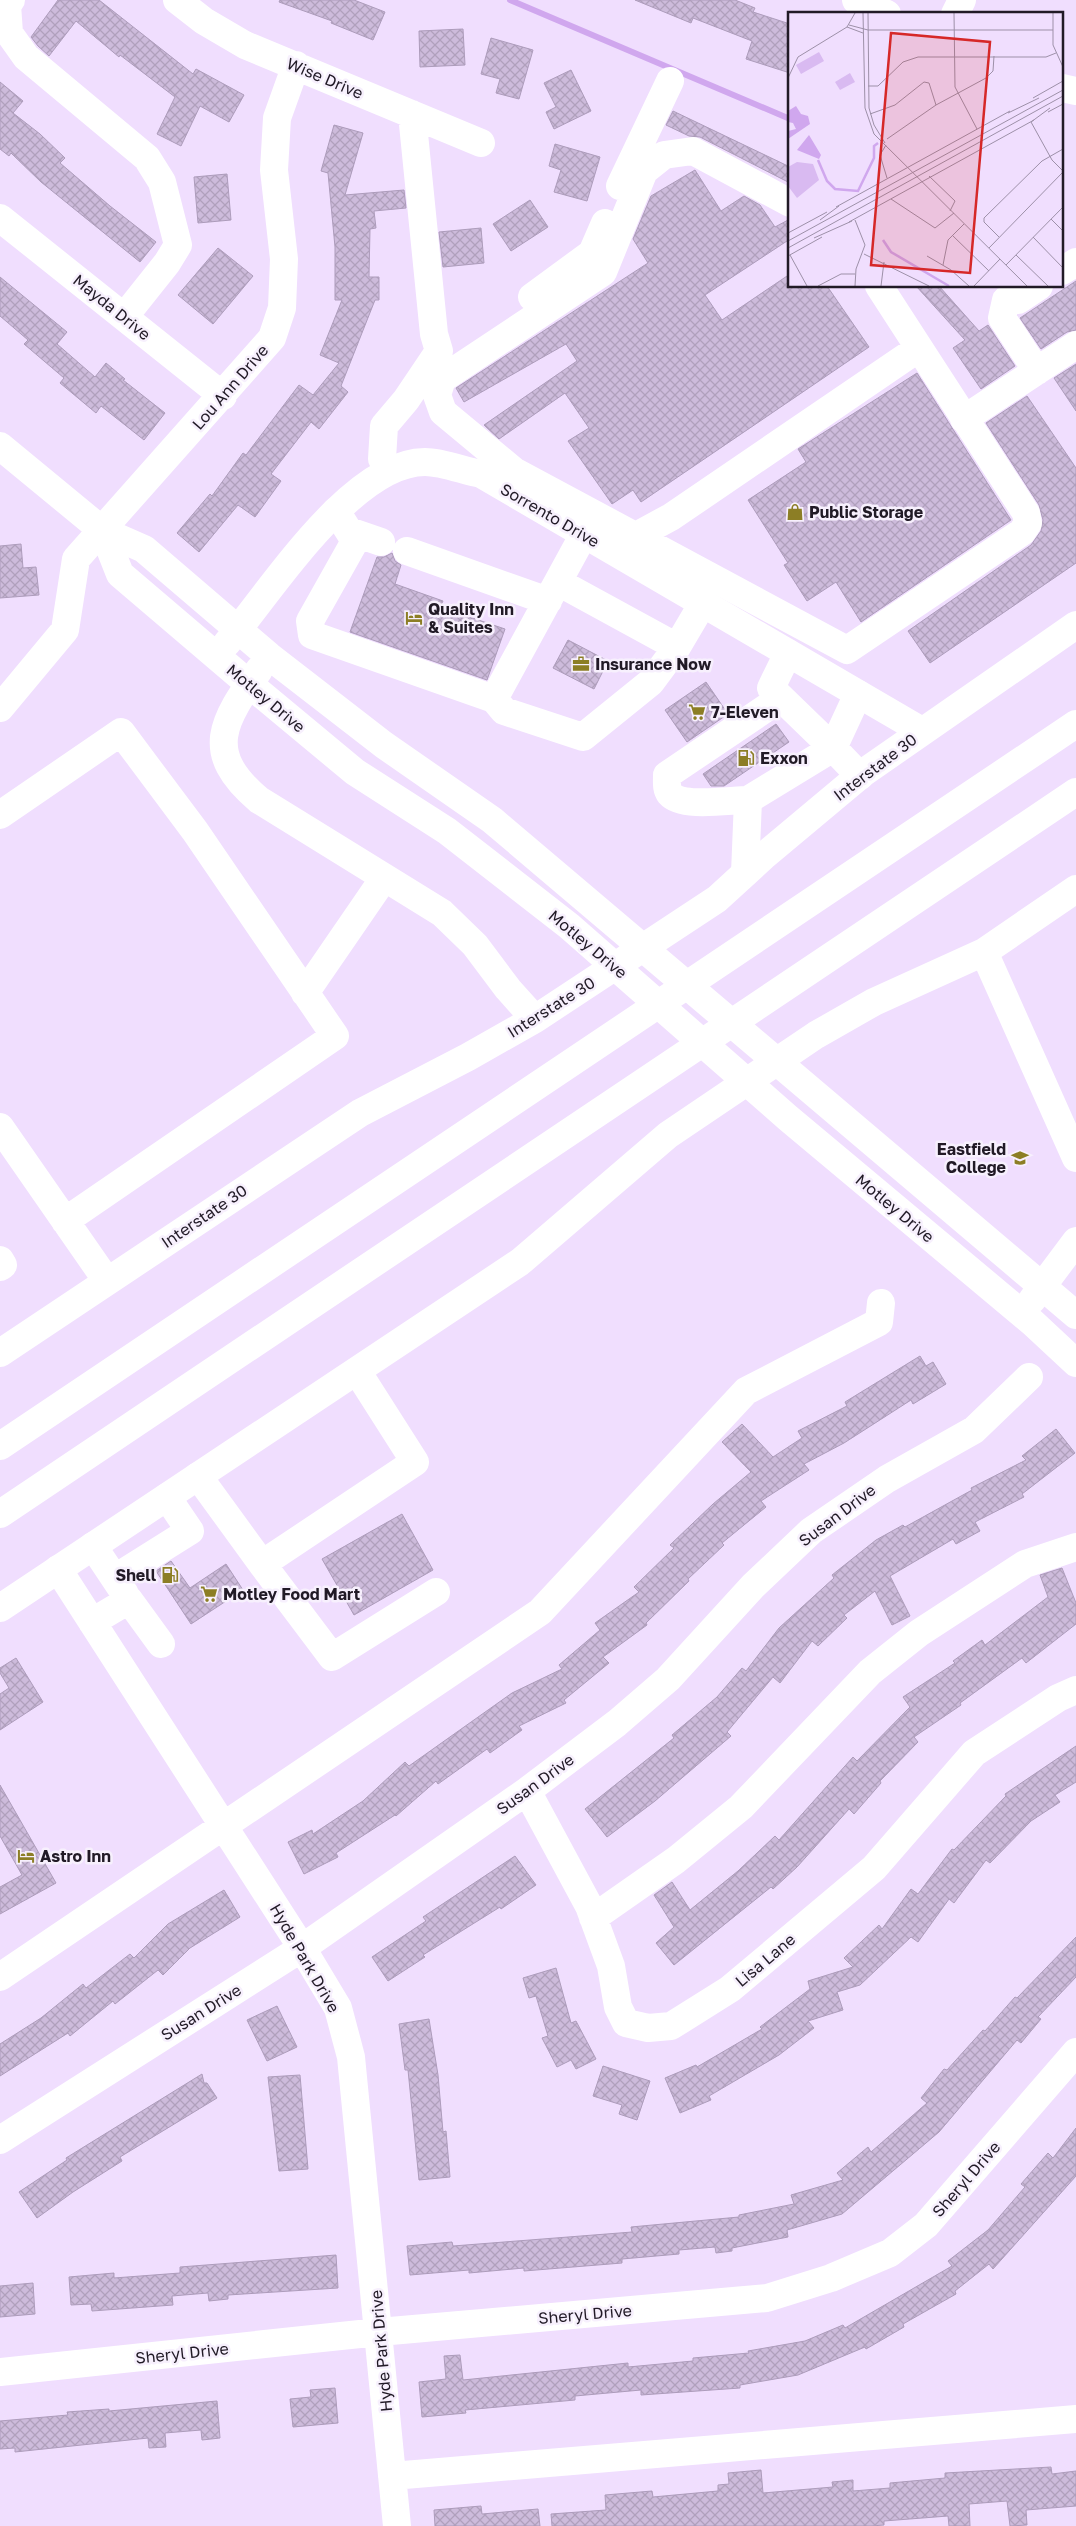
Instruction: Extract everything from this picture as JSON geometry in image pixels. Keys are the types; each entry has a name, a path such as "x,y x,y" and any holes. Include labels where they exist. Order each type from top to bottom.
{"main road":[{"path":"11,0 7,5 9,33 26,57 147,158 162,182 178,245 168,263 124,317"},
{"name":"Wise Drive","path":"177,0 204,21 245,45 481,143"},
{"path":"856,0 883,12"},
{"path":"956,12 962,0"},
{"name":"Lou Ann Drive","path":"0,708 65,630 76,559 223,396 272,338 282,308 284,259 274,170 277,118 296,65"},
{"path":"389,470 382,459 384,426 406,400 439,351 454,349 582,262 592,253 626,172 670,82"},
{"path":"412,114 434,334 439,351"},
{"path":"788,202 694,151 664,155 644,171 603,272 442,379 437,395 443,412 489,466 514,472 628,546 724,584 847,650"},
{"name":"Mayda Drive","path":"0,218 223,396"},
{"path":"1064,270 1076,262"},
{"path":"833,679 847,650 1022,532 1028,523 1026,513 880,288"},
{"path":"1037,288 1018,300 1006,300 1002,318 1037,371"},
{"path":"964,419 1076,345"},
{"path":"628,546 919,348"},
{"name":"Motley Drive","path":"0,446 102,531 144,549 269,656 384,745 492,820 1076,1315"},
{"name":"Sorrento Drive","path":"216,656 326,521 343,521 357,491 389,470 425,462 489,466 584,534 628,546 706,605 922,731"},
{"path":"343,521 356,541 310,620 312,635 494,699 504,711 583,737 651,682 706,605 724,584"},
{"path":"343,521 381,542"},
{"name":"Motley Drive","path":"102,531 120,574 354,772 447,831 569,926 788,1118 1021,1313 1076,1363"},
{"path":"494,699 584,534"},
{"path":"407,551 553,591 677,647"},
{"name":"Interstate 30","path":"0,1352 360,1113 468,1057 535,1018 717,899 860,776 922,731 1076,626"},
{"path":"788,653 771,688 860,776"},
{"path":"269,656 249,684 231,715 225,733 224,751 230,771 259,800 442,913 475,945 508,989 535,1018"},
{"path":"781,698 667,776 666,785 670,794 677,799 687,802 748,800 833,748 858,694"},
{"path":"0,1446 1076,724"},
{"path":"0,815 121,732 195,831 335,1036 65,1220"},
{"path":"0,1514 1076,792"},
{"path":"745,873 748,800"},
{"path":"305,993 384,878"},
{"path":"0,1608 520,1262 668,1136 816,1035 890,994 984,952 1076,889"},
{"path":"984,952 1076,1158"},
{"path":"0,1127 107,1281"},
{"path":"1021,1313 1076,1241"},
{"path":"0,1260 3,1265 0,1266"},
{"path":"0,1976 540,1612 746,1391 879,1322 881,1303"},
{"path":"262,1564 415,1462 357,1371"},
{"name":"Susan Drive","path":"0,2140 302,1948 527,1791 617,1723 668,1679 754,1586 811,1531 887,1479 974,1430 1029,1377"},
{"path":"198,1476 332,1657 436,1592"},
{"path":"92,1622 122,1589 190,1531 167,1497"},
{"path":"94,1546 161,1644"},
{"path":"593,1918 676,1860 741,1806 870,1672 918,1633 1025,1564 1076,1547"},
{"name":"Hyde Park Drive","path":"58,1569 302,1948 338,2008 351,2057 397,2526"},
{"name":"Lisa Lane","path":"527,1791 593,1918 611,1966 618,2006 626,2023 648,2028 671,2026 730,1989 874,1868 974,1753 1058,1698 1076,1690"},
{"name":"Sheryl Drive","path":"0,2372 379,2332 767,2298 831,2278 890,2253 926,2225 1076,2052"},
{"path":"392,2476 1076,2419"}],"building":[{"path":"58,0 99,0 193,74 196,69 244,95 229,122 200,106 181,146 157,134 175,97 120,55 119,57 76,21 49,56 31,37"},
{"path":"280,0 354,0 385,12 373,40 331,23 332,21 279,2"},
{"path":"635,0 735,0 755,8 753,12 788,23 788,72 746,59 752,41 693,18 691,23"},
{"path":"463,29 465,65 420,67 419,31"},
{"path":"491,38 533,50 519,99 496,93 500,79 481,74"},
{"path":"571,70 591,111 554,129 546,112 556,107 544,83"},
{"path":"0,82 23,101 13,113 40,134 65,158 60,163 156,242 140,262 41,182 11,153 9,156 0,149"},
{"path":"673,111 788,166 788,182 700,137 689,136 666,125"},
{"path":"334,125 363,133 345,195 404,190 406,208 374,211 376,228 370,229 369,277 379,277 379,300 375,300 341,386 348,392 319,429 311,422 271,474 281,481 255,517 238,505 199,552 177,533 210,494 212,496 243,453 246,455 299,385 313,395 339,363 320,355 342,300 335,300 335,247 328,173 321,171"},
{"path":"555,144 600,157 587,201 554,192 561,170 549,166"},
{"path":"695,170 721,211 744,196 760,205 775,227 788,220 788,240 705,295 722,320 788,275 788,288 828,288 869,347 641,502 633,490 612,504 568,441 589,428 565,393 499,439 484,425 577,361 566,344 464,402 456,388 648,263 633,239 651,196"},
{"path":"227,174 231,220 198,223 194,177"},
{"path":"530,200 548,227 511,251 493,224"},
{"path":"481,228 484,263 443,267 439,232"},
{"path":"218,248 253,276 213,324 178,295"},
{"path":"0,277 67,332 57,344 95,377 106,363 125,379 123,380 165,413 144,440 101,406 96,413 60,383 64,378 24,344 28,340 0,316"},
{"path":"1076,281 1076,330 1067,332 1041,349 1020,318"},
{"path":"918,288 941,288 979,331 988,325 1015,366 981,389 953,348 965,340"},
{"path":"1076,364 1076,411 1054,378"},
{"path":"917,373 1011,520 861,622 836,582 807,601 784,565 788,563 748,500 806,462 798,449"},
{"path":"1027,396 1076,468 1076,563 930,663 908,631 1031,545 1041,531 1043,520 1039,505 986,423"},
{"path":"21,544 23,568 36,567 39,595 0,598 0,546"},
{"name":"Quality Inn & Suites","path":"392,553 395,561 401,565 395,584 443,601 440,607 505,629 487,680 350,632 377,557 384,557"},
{"name":"Insurance Now","path":"568,640 608,661 594,689 553,668"},
{"name":"7-Eleven","path":"706,682 728,714 687,742 665,710"},
{"name":"Exxon","path":"776,724 789,742 724,786 711,786 703,774"},
{"path":"920,1356 926,1366 933,1362 946,1384 913,1404 911,1400 844,1443 804,1464 809,1470 761,1501 766,1507 722,1543 724,1545 688,1579 689,1581 646,1623 647,1625 603,1657 609,1663 564,1700 566,1703 519,1726 522,1730 490,1753 487,1749 438,1784 436,1781 396,1816 336,1853 338,1857 304,1874 288,1842 312,1830 313,1834 363,1801 405,1762 409,1766 512,1693 562,1669 559,1665 600,1630 595,1623 639,1592 634,1587 674,1548 670,1545 713,1504 751,1472 722,1442 742,1424 773,1457 802,1438 798,1431 847,1406 845,1402"},
{"path":"1056,1429 1075,1453 1022,1494 1024,1497 975,1522 980,1531 956,1544 953,1539 890,1576 910,1616 892,1625 875,1591 844,1615 847,1618 818,1646 812,1641 780,1683 773,1677 727,1732 731,1736 655,1801 607,1837 585,1809 674,1738 672,1735 717,1697 742,1668 746,1671 779,1628 834,1578 832,1575 876,1540 903,1525 905,1527 972,1490 971,1488 1026,1460 1022,1456"},
{"path":"402,1514 433,1570 354,1615 322,1559"},
{"name":"Motley Food Mart","path":"171,1561 190,1588 226,1564 243,1590 191,1624 156,1571"},
{"path":"1062,1568 1076,1603 1076,1624 1026,1663 1022,1658 960,1703 961,1705 914,1737 918,1742 880,1781 881,1783 854,1814 849,1809 797,1867 773,1889 771,1887 674,1965 656,1943 674,1927 654,1895 672,1882 690,1910 738,1871 775,1836 779,1840 853,1757 857,1761 910,1707 903,1697 955,1663 953,1661 982,1640 985,1645 1048,1597 1040,1575"},
{"path":"16,1658 43,1702 0,1730 0,1694 9,1688 0,1673 0,1668"},
{"path":"1076,1746 1076,1782 1055,1795 1060,1802 1031,1821 990,1863 986,1860 954,1903 949,1899 918,1942 911,1937 860,1985 837,1992 843,2010 808,2021 814,2028 779,2055 709,2096 711,2100 680,2113 665,2078 696,2065 697,2067 762,2029 760,2027 810,1989 808,1981 853,1967 844,1958 879,1925 882,1929 911,1889 918,1894 952,1849 954,1850 1006,1796 1005,1794"},
{"name":"Astro Inn","path":"0,1785 56,1883 0,1914 0,1887 22,1875 0,1836"},
{"path":"515,1856 536,1885 501,1909 500,1907 423,1955 425,1957 388,1981 372,1957 426,1921 423,1917"},
{"path":"224,1890 240,1917 190,1948 163,1975 158,1970 115,2004 113,2001 70,2036 68,2033 0,2076 0,2044 41,2018 83,1984 86,1988 130,1954 134,1958 168,1924"},
{"path":"1076,1937 1076,1977 1038,2017 1041,2019 1021,2043 1017,2040 939,2132 842,2214 787,2230 788,2237 732,2248 732,2251 716,2253 715,2247 679,2250 679,2254 622,2259 622,2263 524,2271 524,2268 469,2273 469,2270 410,2275 407,2246 452,2242 453,2246 632,2232 631,2227 739,2217 739,2215 794,2204 791,2195 843,2180 837,2173 868,2147 871,2152 927,2103 921,2098 944,2069 947,2070 1015,1997 1017,1998"},
{"path":"556,1968 571,2023 576,2021 596,2059 576,2069 571,2060 557,2067 542,2038 548,2036 536,1996 529,1998 523,1978"},
{"path":"277,2006 297,2047 267,2061 247,2020"},
{"path":"429,2019 438,2075 443,2132 446,2131 450,2177 419,2180 408,2070 405,2070 399,2024"},
{"path":"603,2066 650,2081 637,2120 619,2114 622,2105 593,2096"},
{"path":"202,2074 204,2083 207,2083 217,2098 120,2157 122,2161 73,2192 37,2218 19,2192 67,2160 66,2158"},
{"path":"300,2075 308,2169 279,2171 268,2077"},
{"path":"1076,2128 1076,2176 993,2269 989,2264 955,2291 956,2294 903,2324 904,2327 866,2349 865,2347 798,2375 740,2385 740,2388 641,2395 641,2390 575,2396 575,2400 465,2410 466,2413 422,2417 419,2382 446,2379 444,2356 460,2355 463,2380 628,2363 628,2367 693,2361 693,2358 749,2353 748,2351 805,2341 843,2325 845,2328 952,2266 948,2261 988,2230 1025,2187 1021,2184 1048,2153 1053,2158"},
{"path":"336,2255 338,2288 228,2295 228,2299 209,2301 208,2293 172,2296 173,2305 92,2311 91,2304 71,2305 69,2277 114,2273 114,2278 180,2273 180,2267"},
{"path":"33,2283 35,2314 0,2317 0,2286"},
{"path":"335,2388 338,2423 293,2427 290,2399 311,2397 310,2390"},
{"path":"217,2401 220,2438 202,2440 201,2430 165,2433 166,2447 149,2448 148,2438 15,2452 15,2448 0,2449 0,2421 68,2415 67,2412 109,2409 109,2411"},
{"path":"1051,2467 1052,2474 1076,2471 1076,2506 1026,2510 1027,2525 1010,2526 1007,2501 969,2504 970,2526 949,2526 948,2516 884,2521 884,2525 871,2526 552,2526 551,2514 606,2510 605,2495 652,2491 653,2497 718,2491 718,2485 729,2484 728,2473 761,2470 763,2493 833,2487 832,2482 853,2480 853,2491 890,2488 890,2483 945,2478 945,2473"},
{"path":"481,2506 482,2514 538,2509 540,2526 435,2526 434,2510"}],"waterway":[{"path":"510,0 788,118"}],"place":[{"name":"Public Storage","path":"795,512"},
{"name":"Quality Inn & Suites","path":"414,618"},
{"name":"Insurance Now","path":"581,664"},
{"name":"7-Eleven","path":"697,712"},
{"name":"Exxon","path":"746,758"},
{"name":"Eastfield College","path":"1020,1158"},
{"name":"Shell","path":"170,1575"},
{"name":"Motley Food Mart","path":"209,1594"},
{"name":"Astro Inn","path":"26,1856"}]}
